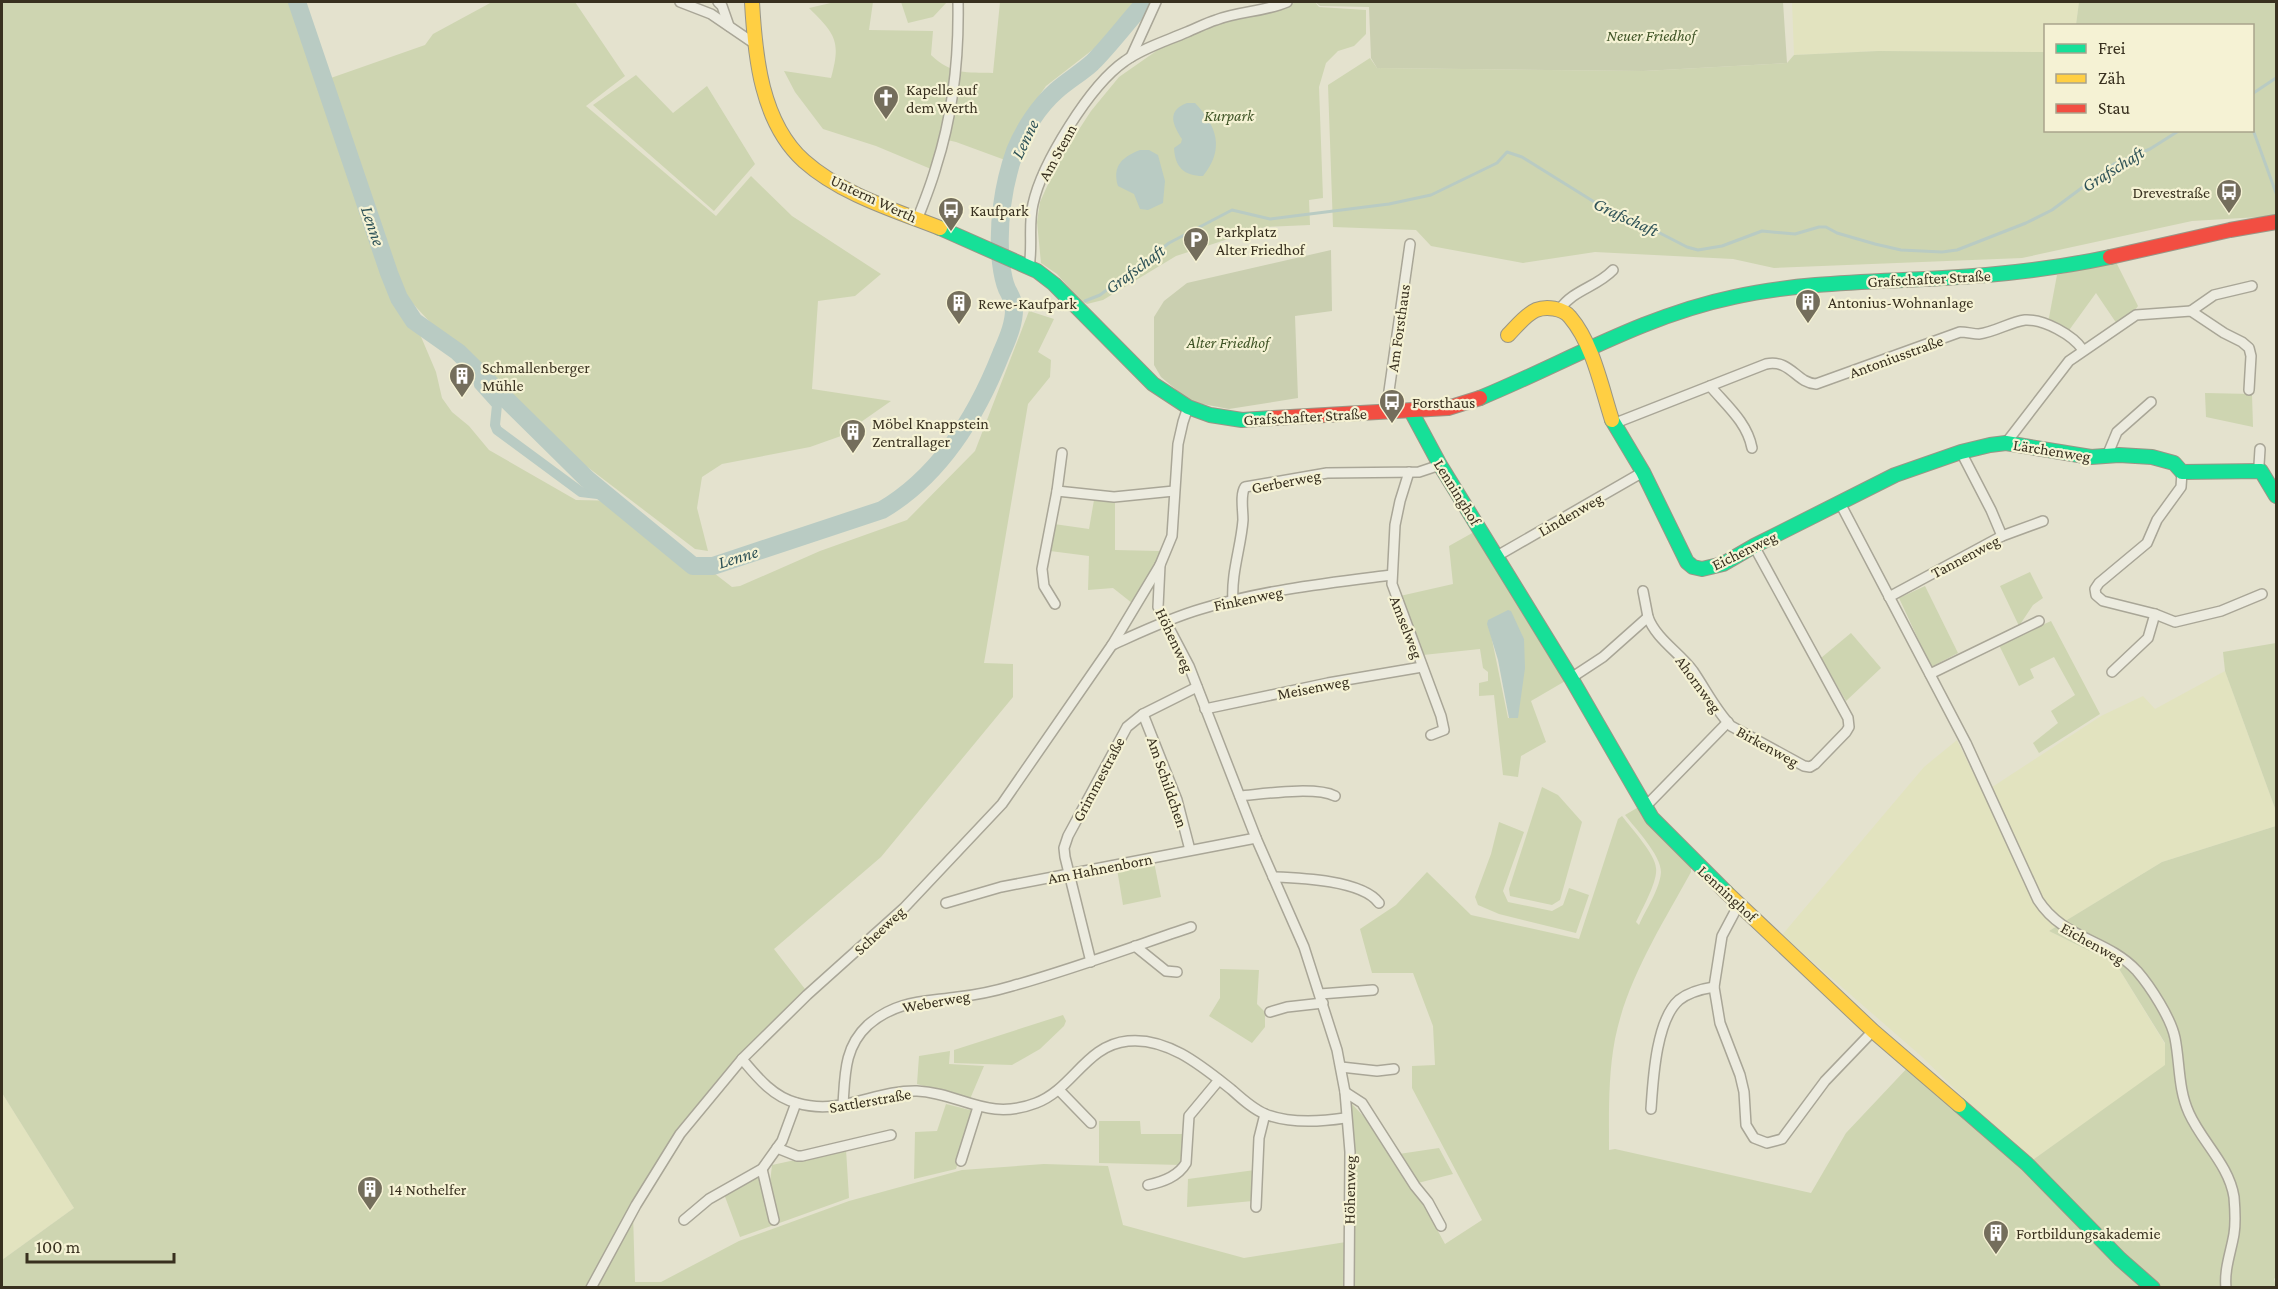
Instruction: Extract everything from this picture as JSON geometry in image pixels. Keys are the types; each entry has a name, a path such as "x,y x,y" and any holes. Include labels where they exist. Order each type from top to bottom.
{"street":[{"path":"680,2 711,14 755,44"},
{"path":"718,2 722,6 729,26"},
{"name":"Unterm Werth","path":"752,2 758,66 780,127 794,150 821,173 845,187 1025,266"},
{"path":"917,219 939,159 958,49 958,2"},
{"name":"Am Stenn","path":"1131,57 1156,2"},
{"name":"Am Stenn","path":"1025,266 1032,250 1031,213 1042,177 1070,126 1094,92 1116,68 1131,57 1216,20 1287,2"},
{"name":"Grafschafter Straße","path":"1025,266 1045,277 1070,300 1153,384 1188,407 1210,415 1242,420 1448,408 1470,402 1662,316 1743,294 1801,285 1977,277 2024,272 2092,261 2227,230 2277,222"},
{"name":"Am Forsthaus","path":"1386,412 1410,244"},
{"path":"1560,309 1568,298 1596,285 1613,270"},
{"path":"2006,443 2064,366 2133,316 2191,312 2214,295 2252,286"},
{"path":"1508,335 1528,314 1543,309 1560,309 1573,319 1588,348"},
{"path":"2191,312 2249,348 2252,363 2249,390"},
{"name":"Antoniusstraße","path":"1613,424 1766,364 1775,362 1784,364 1805,381 1816,384 1960,332 1982,333 2026,320 2056,330 2076,342 2083,351"},
{"name":"Eichenweg","path":"1588,348 1613,424 1643,472 1675,541 1693,567 1702,569 1717,566 1840,503 1966,743 2043,908 2062,926 2110,950 2132,965 2168,1020 2175,1038 2180,1085 2188,1111 2225,1171 2233,1192 2235,1225 2226,1266 2226,1287"},
{"path":"1710,386 1743,424 1752,448"},
{"name":"Lärchenweg","path":"2107,456 2117,432 2151,402"},
{"name":"Höhenweg","path":"1188,407 1178,444 1172,536 1160,565 1157,601 1197,687 1272,877 1304,947 1341,1067 1350,1152 1349,1287"},
{"name":"Lenninghof","path":"1411,411 1440,465 1571,678 1645,807 1661,829 1873,1031 2027,1164 2120,1259 2153,1287"},
{"name":"Lärchenweg","path":"1840,503 1895,475 1961,452 2006,443 2084,456 2160,458 2174,463 2182,472"},
{"path":"2260,449 2261,471 2277,496"},
{"path":"1961,452 2002,536"},
{"path":"1054,604 1044,586 1042,569 1062,453"},
{"name":"Gerberweg","path":"1233,601 1232,587 1242,525 1242,491 1245,487 1327,473 1409,472 1423,471 1440,465"},
{"path":"2261,471 2182,472 2181,487 2157,520 2147,543 2099,583 2095,589 2103,601 2155,614 2175,622 2221,611 2262,594"},
{"name":"Amselweg","path":"1409,472 1397,512 1391,575 1393,591 1444,730 1431,735"},
{"name":"Lindenweg","path":"1497,556 1643,472"},
{"path":"1057,491 1114,497 1174,491"},
{"name":"Tannenweg","path":"1889,597 2002,536 2043,521"},
{"name":"Birkenweg","path":"1645,807 1728,722 1734,728 1808,767 1815,764 1849,727 1846,714 1754,546"},
{"name":"Scheeweg","path":"591,1287 636,1205 680,1134 742,1059 807,994 904,908 1002,804 1112,645 1160,565"},
{"name":"Finkenweg","path":"1112,645 1165,621 1203,608 1310,586 1391,575"},
{"name":"Ahornweg","path":"1643,591 1648,617 1664,640 1692,670 1728,722"},
{"path":"2112,672 2148,638 2155,614"},
{"path":"1571,678 1603,657 1648,617"},
{"path":"1930,674 2039,621"},
{"name":"Meisenweg","path":"1205,709 1328,683 1422,667"},
{"name":"Grimmestraße","path":"1071,874 1065,852 1068,836 1122,733 1143,714 1197,687"},
{"name":"Am Schildchen","path":"1143,714 1177,800 1190,850"},
{"path":"1240,796 1327,792 1335,796"},
{"name":"Am Hahnenborn","path":"946,903 1001,887 1256,838"},
{"path":"1071,874 1091,962"},
{"path":"1272,877 1335,883 1371,894 1379,903"},
{"path":"1739,904 1722,936 1714,987 1720,1023 1740,1075 1744,1092 1746,1125 1749,1132 1760,1141 1767,1143 1782,1139 1825,1081 1873,1031"},
{"name":"Weberweg","path":"843,1106 846,1061 850,1052 866,1027 888,1011 904,1004 958,997 1011,986 1091,962 1191,927"},
{"path":"1135,946 1166,971 1176,972"},
{"path":"1651,1109 1659,1044 1670,1012 1685,996 1698,990 1714,987"},
{"path":"1270,1012 1321,999 1373,990"},
{"name":"Sattlerstraße","path":"742,1059 755,1075 778,1095 796,1103 824,1108 914,1091 931,1093 978,1107 1009,1110 1038,1103 1059,1090 1091,1056 1107,1047 1134,1041 1154,1044 1191,1059 1265,1114 1302,1121 1345,1118"},
{"path":"1341,1067 1377,1071 1394,1069"},
{"path":"1148,1185 1164,1181 1183,1168 1186,1163 1189,1116 1219,1080"},
{"path":"1059,1090 1091,1123"},
{"path":"1345,1092 1362,1103 1433,1210 1441,1226"},
{"path":"684,1220 709,1199 762,1169 777,1148 796,1103"},
{"path":"962,1161 978,1107"},
{"path":"1256,1207 1259,1138 1265,1114"},
{"path":"777,1148 802,1156 891,1135"},
{"path":"762,1169 774,1220"}],"green space":[{"path":"2,2 300,2 328,79 425,45 433,34 492,2 575,2 625,76 586,106 716,216 751,176 792,216 881,274 855,296 818,301 812,389 891,401 841,436 810,447 722,464 702,477 697,508 708,551 695,549 510,408 402,292 436,372 442,398 452,412 469,426 489,450 576,500 621,501 732,587 740,586 820,551 907,520 975,451 1029,311 1054,319 1038,352 1051,360 1050,377 1028,404 984,663 1013,664 1013,697 881,857 774,949 805,989 739,1056 709,1095 633,1213 635,1282 661,1282 739,1241 849,1201 962,1170 1044,1164 1108,1166 1123,1225 1244,1258 1346,1242 1352,1104 1392,1147 1445,1244 1482,1220 1412,1088 1412,1066 1435,1065 1433,1026 1413,973 1372,973 1360,929 1396,905 1427,872 1471,915 1579,939 1618,819 1622,816 1647,849 1656,868 1652,887 1636,922 1639,925 1655,892 1661,872 1652,850 1625,815 1642,805 1691,866 1691,872 1657,932 1628,995 1621,1017 1611,1067 1609,1150 1615,1149 1811,1193 1846,1133 1911,1064 2030,1162 2165,1065 2165,1043 2116,964 2049,931 2162,862 2276,826 2276,1277 2274,1279 2276,1287 2,1287 2,1260 74,1208 2,1093"},
{"path":"835,2 873,2 869,30 933,31 931,55 946,66 960,71 993,73 1000,2 1134,2 1118,30 1046,86 1019,124 1005,160 943,139 931,169 876,146 823,129 795,92 784,71 831,78 836,55 834,39 809,8"},
{"path":"901,2 947,2 933,17 908,23"},
{"name":"Kurpark","path":"1296,2 1315,2 1319,7 1366,10 1366,34 1354,46 1338,51 1326,63 1319,87 1323,198 1309,200 1310,225 1265,227 1176,256 1103,300 1087,304 1080,300 1057,274 1041,263 1037,222 1040,202 1059,160 1091,111 1119,77 1162,47 1224,20 1282,8"},
{"name":"Neuer Friedhof","path":"1315,2 1783,2 1787,63 1644,71 1377,68 1371,58 1369,7 1320,6"},
{"path":"1792,2 2079,2 2076,24 2044,24 2044,52 1878,51 1794,55"},
{"path":"2079,2 2276,2 2276,216 2192,221 2022,258 1774,268 1733,259 1595,252 1523,263 1431,246 1416,230 1333,227 1328,85 1370,58 1377,68 1644,71 1787,63 1794,55 1878,51 2044,52 2044,132 2254,132 2254,24 2076,24"},
{"path":"636,75 673,113 707,86 755,164 714,211 593,105"},
{"name":"Alter Friedhof","path":"1331,250 1332,311 1295,316 1298,398 1229,409 1197,403 1185,397 1161,377 1154,365 1154,317 1164,301 1187,283"},
{"path":"2116,262 2138,306 2132,314 2117,324 2096,293 2067,333 2048,323 2057,275"},
{"path":"2205,393 2252,394 2253,427 2206,417"},
{"path":"1094,500 1115,502 1115,550 1159,551 1159,560 1132,603 1113,588 1088,590 1089,556 1050,551 1054,524 1089,529"},
{"path":"1474,532 1567,680 1531,701 1546,742 1521,756 1518,777 1503,775 1494,695 1479,696 1479,683 1488,681 1488,672 1483,668 1480,649 1423,655 1400,596 1453,584 1449,546","holes":["1488,620 1518,718 1508,718"]},
{"path":"2030,572 2043,598 2033,605 2019,626 2000,586"},
{"path":"1925,586 1958,653 1931,667 1899,598"},
{"path":"2051,621 2100,714 2039,753 2033,743 2058,723 2051,711 2075,695 2054,657 2030,669 2034,678 2019,686 1999,645"},
{"path":"1851,633 1881,668 1846,701 1821,658"},
{"path":"2276,643 2276,811 2225,671 2223,652"},
{"path":"2225,671 2276,811 2276,826 2162,862 2049,931 2116,964 2165,1044 2165,1066 2030,1162 1920,1055 1782,935 1924,767 1957,740 1983,793 2101,716 2143,696 2155,709"},
{"path":"1542,787 1558,795 1582,822 1560,900 1552,905 1510,896 1509,889"},
{"path":"1499,822 1524,832 1503,891 1508,902 1552,911 1563,905 1569,888 1589,895 1576,933 1499,914 1478,905 1475,897 1491,854"},
{"path":"1154,862 1161,897 1123,905 1117,869"},
{"path":"1220,969 1259,970 1257,1004 1265,1012 1265,1027 1252,1043 1209,1016 1220,998"},
{"path":"1063,1015 1066,1021 1064,1026 1040,1049 1012,1065 954,1063 954,1050"},
{"path":"950,1051 949,1064 984,1066 970,1099 917,1084 919,1056"},
{"path":"2,1093 74,1208 2,1260"},
{"path":"946,1104 974,1111 956,1169 914,1179 915,1132 937,1131"},
{"path":"1099,1121 1140,1121 1141,1134 1182,1134 1182,1165 1099,1163"},
{"path":"1439,1148 1453,1174 1418,1183 1399,1154"},
{"path":"846,1149 849,1198 740,1237 724,1194 757,1178 770,1183 772,1165"},
{"path":"1255,1170 1253,1201 1187,1207 1188,1179"}],"shaded area":[{"path":"1187,103 1195,103 1203,112 1216,138 1214,156 1203,176 1186,172 1176,160 1174,148 1181,143 1182,139 1173,119 1176,110"},
{"path":"1140,150 1149,150 1158,155 1165,181 1163,203 1148,210 1140,209 1134,194 1118,186 1116,179 1120,163"},
{"path":"1508,610 1511,611 1524,639 1525,668 1518,718 1509,718 1498,660 1487,624 1488,620"}],"waterway":[{"name":"Lenne","path":"297,2 389,273 399,298 414,321 458,352 587,479 693,566 713,566 882,510 903,496 939,462 968,421 980,399 1012,325 1014,306 1006,286 1001,263 1000,235 1004,192 1015,151 1032,118 1050,97 1092,63 1143,2"},
{"name":"Grafschaft","path":"2254,93 2276,78"},
{"name":"Grafschaft","path":"1085,301 1100,295 1169,243 1232,210 1270,219 1389,204 1431,195 1497,163 1507,152 1522,157 1604,208 1698,250 1722,246 1762,231 1795,234 1819,227 1826,227 1837,233 1901,250 1942,252 1957,250 2026,223 2052,210 2114,164 2150,149 2177,132"},
{"path":"2254,132 2276,193"},
{"name":"Grafschaft","path":"1014,306 1025,303"},
{"path":"477,372 479,385 497,405 495,425 497,430 581,492 606,495"}],"traffic: fast":[{"path":"940,228 1037,271 1054,284 1153,384 1188,407 1210,415 1242,420 1273,418"},
{"path":"1480,398 1636,328 1700,305 1734,297 1812,285 2006,273 2110,257"},
{"path":"1411,411 1440,465 1571,678 1652,818 1727,893"},
{"path":"1612,420 1643,472 1687,562 1693,567 1702,569 1723,564 1895,475 1961,452 1990,445 2006,443 2091,457 2119,455 2152,457 2174,463 2182,472 2261,471 2276,496"},
{"path":"1959,1105 2027,1164 2120,1259 2153,1288"}],"traffic: slow":[{"path":"752,2 755,44 763,87 769,108 790,145 804,161 834,183 869,200 940,228"},
{"path":"1508,335 1524,318 1536,310 1554,309 1567,314 1585,340 1612,420"},
{"path":"1727,893 1873,1031 1959,1105"}],"traffic: jam":[{"path":"2110,257 2276,222"},
{"path":"1273,418 1448,408 1480,398"}],"place":[{"name":"Kapelle auf dem Werth","path":"886,121"},
{"name":"Drevestraße","path":"2229,215"},
{"name":"Kaufpark","path":"951,233"},
{"name":"Parkplatz Alter Friedhof","path":"1196,263"},
{"name":"Antonius-Wohnanlage","path":"1808,325"},
{"name":"Rewe-Kaufpark","path":"959,326"},
{"name":"Schmallenberger Mühle","path":"462,399"},
{"name":"Forsthaus","path":"1392,425"},
{"name":"Möbel Knappstein Zentrallager","path":"853,455"},
{"name":"14 Nothelfer","path":"370,1212"},
{"name":"Fortbildungsakademie","path":"1996,1256"}]}
